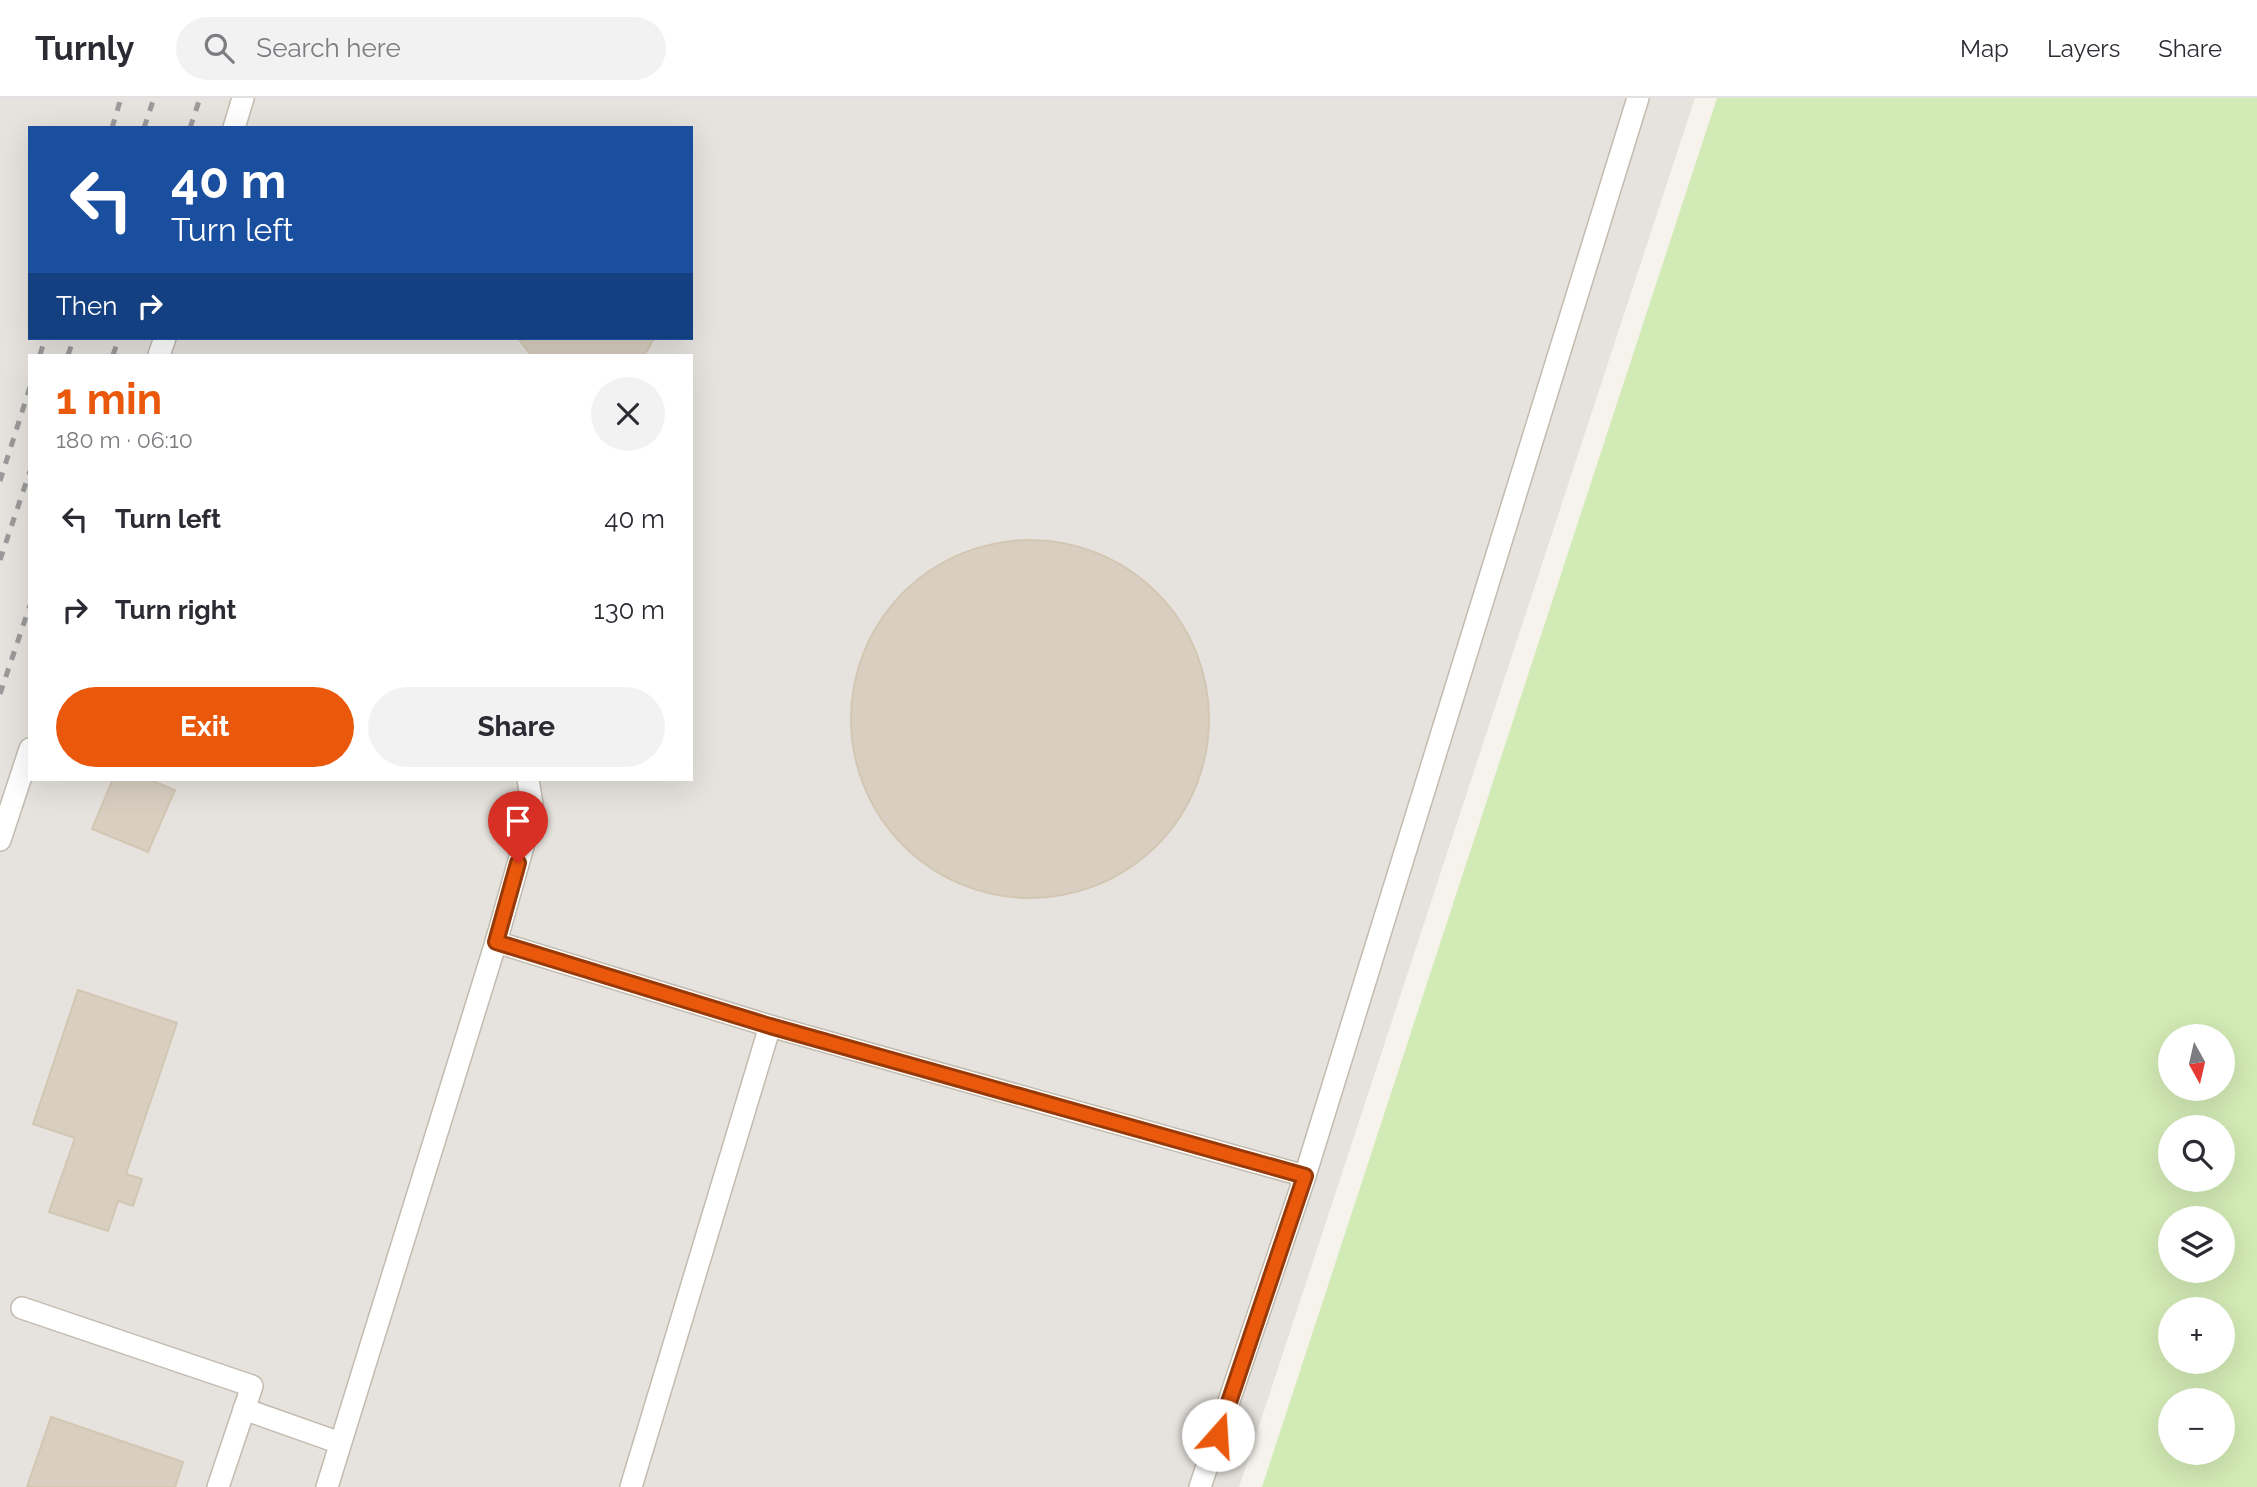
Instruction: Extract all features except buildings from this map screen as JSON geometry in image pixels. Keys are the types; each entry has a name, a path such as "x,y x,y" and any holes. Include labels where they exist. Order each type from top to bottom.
{"lane":[{"path":"235,126 243,98"},
{"path":"1200,1487 1305,1176 1638,98"},
{"path":"0,840 28,755"},
{"path":"327,1487 496,942 533,811 528,781"},
{"path":"496,942 770,1026 1305,1176"},
{"path":"631,1487 770,1026"},
{"path":"22,1308 252,1386 218,1487"},
{"path":"244,1409 341,1443"}],"shaded area":[{"path":"0,98 1695,98 1239,1487 0,1487"}],"green space":[{"path":"1717,98 2257,98 2257,1487 1262,1487"}],"railway":[{"path":"113,126 121,98"},
{"path":"145,126 154,98"},
{"path":"191,126 200,98"},
{"path":"40,354 44,340"},
{"path":"68,354 73,340"},
{"path":"113,354 118,340"},
{"path":"0,481 28,393"},
{"path":"0,560 28,477"},
{"path":"0,694 28,611"}],"route":[{"path":"518,863 496,942 770,1026 1305,1176 1218,1435"}]}
